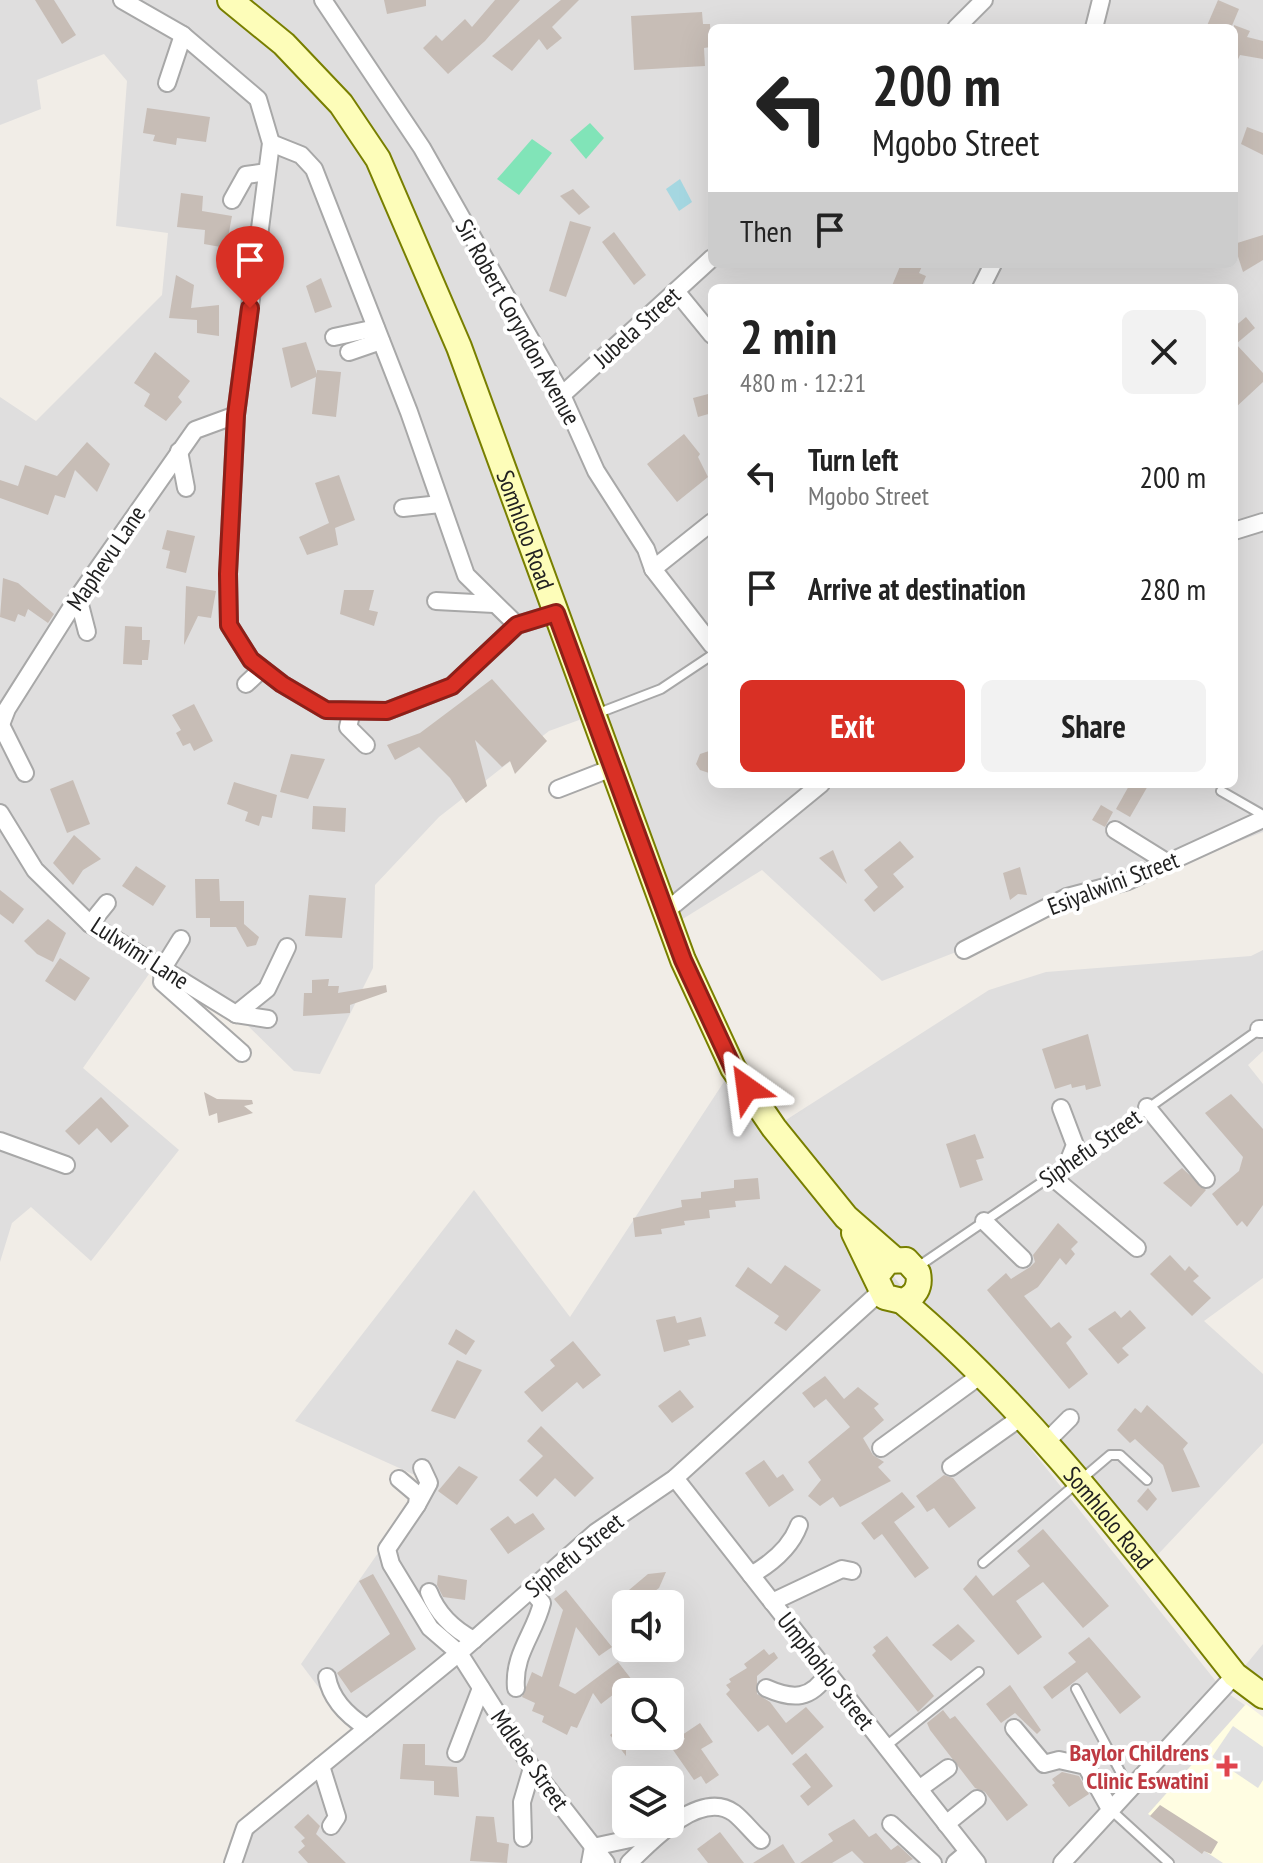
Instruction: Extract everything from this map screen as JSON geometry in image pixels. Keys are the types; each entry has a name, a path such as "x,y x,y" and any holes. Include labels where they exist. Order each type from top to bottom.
{"main road":[{"name":"Somhlolo Road","path":"230,0 284,44 341,104 378,159 459,347 665,912 733,1068 774,1128 950,1342 1080,1483 1235,1675 1263,1696"}],"street":[{"path":"122,0 183,35 258,99 271,143 236,415 229,625 251,660 326,710 387,711 452,686 517,625 556,613"},
{"name":"Sir Robert Coryndon Avenue","path":"323,0 422,148 562,395 596,471 646,549 653,569 708,640"},
{"path":"960,24 984,0"},
{"path":"1095,24 1101,0"},
{"path":"167,83 183,35"},
{"path":"271,143 301,155 314,169 379,334 466,575 517,625"},
{"path":"232,200 246,175 267,172"},
{"path":"229,272 241,257 257,255"},
{"name":"Jubela Street","path":"562,395 708,262"},
{"path":"676,291 708,330"},
{"path":"334,337 379,334"},
{"path":"349,352 379,334"},
{"name":"Maphevu Lane","path":"2,717 78,597 195,430 236,415"},
{"path":"179,451 186,488"},
{"path":"403,508 440,504"},
{"path":"1238,530 1263,522"},
{"path":"653,569 708,525"},
{"path":"78,597 87,632"},
{"path":"436,601 494,604"},
{"path":"246,684 262,669"},
{"path":"352,711 348,727 366,745"},
{"path":"2,717 25,773"},
{"path":"558,789 612,768"},
{"path":"665,912 815,788"},
{"name":"Lulwimi Lane","path":"0,813 35,870 90,924 236,1014"},
{"name":"Esiyalwini Street","path":"964,950 1067,897 1128,881 1263,817"},
{"path":"1115,830 1168,863"},
{"path":"90,924 107,903"},
{"path":"181,939 163,968 162,982 242,1053"},
{"path":"236,1014 267,989 287,947"},
{"path":"236,1014 268,1019"},
{"path":"1147,1107 1206,1179"},
{"path":"1061,1108 1075,1145 1067,1165"},
{"path":"0,1141 66,1165"},
{"path":"1051,1176 1137,1248"},
{"path":"984,1221 1023,1259"},
{"name":"Siphefu Street","path":"233,1863 245,1828 459,1653 596,1532 675,1478 898,1280"},
{"path":"881,1448 981,1375"},
{"path":"951,1467 1020,1418"},
{"path":"1044,1444 1070,1418"},
{"path":"417,1505 429,1483 422,1468"},
{"name":"Umphohlo Street","path":"675,1478 973,1858"},
{"path":"399,1479 418,1495 417,1505"},
{"name":"Mdlebe Street","path":"417,1505 387,1549 391,1564 430,1628 459,1653 592,1855 606,1863"},
{"path":"751,1575 769,1564 794,1540 799,1525"},
{"path":"772,1602 842,1569 852,1571"},
{"path":"516,1688 517,1662 538,1621 542,1603 531,1590"},
{"path":"429,1592 435,1606 458,1632 474,1640"},
{"path":"766,1688 787,1697 806,1696 819,1688 828,1673"},
{"path":"1062,1863 1235,1675"},
{"path":"327,1677 329,1688 349,1717 367,1728"},
{"path":"456,1753 481,1688"},
{"path":"1014,1728 1044,1764 1059,1760 1086,1766 1110,1809"},
{"path":"321,1766 337,1817 331,1826"},
{"path":"523,1838 522,1802 532,1768"},
{"path":"919,1789 948,1768"},
{"path":"946,1824 977,1799"},
{"path":"629,1863 693,1809 711,1806 732,1812 761,1840"},
{"path":"891,1824 933,1863"},
{"path":"592,1855 639,1838"},
{"path":"955,1863 973,1858"}],"lane":[{"path":"593,715 661,689 708,658"},
{"path":"1221,791 1263,817"},
{"name":"Siphefu Street","path":"898,1280 1262,1028"},
{"path":"983,1563 1116,1454 1147,1480"},
{"path":"886,1747 979,1672"},
{"path":"1076,1689 1129,1788"},
{"path":"1110,1809 1169,1863"}],"shaded area":[{"path":"0,0 226,0 243,11 374,160 590,716 549,731 439,817 375,885 373,968 320,1074 294,1071 236,1014 156,964 83,1068 179,1150 91,1261 31,1207 12,1223 0,1262 0,397 36,421 162,295 168,233 116,226 127,81 104,54 37,80 41,109 0,125"},
{"path":"241,0 1263,0 1263,832 882,981 762,870 681,920 382,152"},
{"path":"1263,950 1263,1051 1248,1065 1263,1084 1263,1278 1204,1321 1263,1374 1263,1443 1148,1565 905,1279 867,1243 1222,1689 1263,1718 1263,1863 233,1863 245,1828 356,1737 301,1664 428,1481 295,1421 474,1190 570,1317 733,1068 775,1127 989,990 1046,972 1251,956"},
{"path":"1263,1644 1263,1689 1240,1672"},
{"name":"Baylor Childrens Clinic Eswatini","path":"1246,1704 1263,1717 1263,1863 1223,1863 1148,1814"},
{"path":"1233,1726 1263,1747 1263,1780 1258,1788 1212,1757"}],"green space":[{"path":"590,123 604,138 586,159 570,140"},
{"path":"532,139 552,153 519,195 497,179"}],"water":[{"path":"680,179 692,202 679,211 666,189"}],"building":[{"path":"35,0 54,0 76,35 62,44"},
{"path":"384,0 426,0 426,6 387,14"},
{"path":"495,0 520,0 485,41 448,74 423,48 436,35 442,41 465,19 472,27"},
{"path":"561,0 579,0 552,27 562,38 547,50 539,39 512,71 492,56"},
{"path":"1218,0 1239,9 1233,24 1208,24"},
{"path":"702,12 703,24 708,24 705,66 634,70 631,16"},
{"path":"1238,26 1250,31 1247,37 1263,41 1263,59 1240,55 1238,59"},
{"path":"147,108 210,117 206,142 177,138 176,145 153,141 155,135 143,133"},
{"path":"1247,127 1263,133 1263,155 1241,144"},
{"path":"573,189 590,207 579,215 560,196"},
{"path":"181,193 203,196 202,211 232,216 226,248 204,244 205,230 177,227"},
{"path":"570,221 591,227 566,297 549,291"},
{"path":"614,232 646,275 634,285 602,242"},
{"path":"1263,235 1263,260 1243,272 1238,243"},
{"path":"899,268 921,268 919,273 926,276 923,284 893,284"},
{"path":"176,275 194,285 191,308 219,305 219,336 197,333 197,320 169,318"},
{"path":"321,278 332,307 315,313 306,286"},
{"path":"1246,317 1255,328 1238,342 1238,324"},
{"path":"306,342 317,374 317,370 341,372 336,417 312,414 316,377 291,388 282,348"},
{"path":"1238,346 1263,373 1263,382 1238,405"},
{"path":"155,352 190,381 178,397 182,402 166,421 144,406 150,394 134,383"},
{"path":"708,394 708,414 698,417 693,398"},
{"path":"684,434 700,454 698,457 708,477 677,502 647,464"},
{"path":"87,442 110,464 97,492 75,470 65,498 55,495 48,515 0,498 0,480 18,486 25,465 57,476"},
{"path":"339,475 355,520 335,528 338,545 307,555 299,537 329,523 315,483"},
{"path":"167,530 195,536 186,573 166,568 170,551 162,549"},
{"path":"3,578 18,583 54,614 48,623 28,609 25,617 18,614 15,622 0,617"},
{"path":"186,586 216,591 211,618 198,616 184,645"},
{"path":"344,590 374,590 369,610 378,612 374,626 340,614"},
{"path":"125,626 142,627 142,640 150,640 148,660 142,660 142,665 123,664"},
{"path":"492,679 547,741 515,774 510,761 502,767 475,740 487,786 466,803 450,778 419,747 395,760 387,745 420,733"},
{"path":"194,704 213,741 194,751 190,743 183,746 176,733 181,730 172,715"},
{"path":"708,751 708,773 700,770 696,764 700,754"},
{"path":"291,754 325,759 308,799 280,792"},
{"path":"73,780 90,824 67,833 50,789"},
{"path":"234,782 277,795 272,818 262,816 259,826 245,821 248,812 227,804"},
{"path":"1128,788 1147,788 1130,817 1116,809"},
{"path":"1101,805 1113,812 1105,827 1092,820"},
{"path":"313,806 346,808 345,832 312,829"},
{"path":"74,835 101,859 83,870 73,885 53,863"},
{"path":"900,841 914,857 893,874 904,887 874,912 864,900 878,887 864,870"},
{"path":"833,850 847,884 819,858"},
{"path":"136,866 166,886 153,906 122,886"},
{"path":"1020,867 1027,895 1018,894 1010,900 1003,873"},
{"path":"195,879 219,879 220,901 244,901 244,924 259,937 256,945 247,947 236,927 210,927 210,918 196,918"},
{"path":"0,890 24,909 13,924 0,914"},
{"path":"309,895 346,898 342,938 305,936"},
{"path":"48,919 66,933 53,962 37,954 24,941"},
{"path":"60,958 90,978 75,1001 45,981"},
{"path":"329,979 328,986 339,986 338,993 386,985 387,992 350,1005 350,1013 303,1016 304,993 312,993 312,980"},
{"path":"1088,1034 1101,1086 1086,1090 1085,1085 1072,1088 1071,1084 1055,1089 1042,1049"},
{"path":"204,1092 217,1099 252,1100 253,1104 244,1106 253,1113 218,1123 217,1113 209,1116"},
{"path":"1231,1094 1263,1129 1263,1205 1247,1227 1242,1221 1237,1226 1212,1194 1239,1171 1243,1157 1205,1113"},
{"path":"101,1097 129,1126 111,1143 97,1128 79,1145 65,1131"},
{"path":"975,1134 984,1158 976,1160 983,1180 960,1188 946,1144"},
{"path":"1182,1168 1206,1190 1191,1207 1163,1183"},
{"path":"758,1178 760,1199 735,1201 736,1207 709,1210 710,1218 684,1221 685,1225 661,1229 662,1234 635,1237 633,1218 682,1207 681,1200 701,1198 701,1192 734,1188 734,1180"},
{"path":"1058,1223 1078,1242 1071,1249 1075,1254 1066,1265 1060,1258 1038,1287 1024,1296 1051,1328 1059,1322 1072,1337 1066,1343 1088,1374 1069,1389 987,1290 1006,1273 1011,1279 1030,1267 1035,1262 1033,1255"},
{"path":"1170,1255 1185,1271 1189,1266 1199,1276 1193,1281 1211,1298 1192,1316 1150,1274"},
{"path":"785,1265 821,1290 786,1331 774,1323 779,1316 735,1286 748,1267 771,1284"},
{"path":"1130,1310 1146,1328 1122,1348 1129,1355 1118,1364 1088,1329 1115,1311 1121,1318"},
{"path":"675,1316 677,1323 701,1317 706,1336 688,1340 690,1345 664,1352 656,1320"},
{"path":"456,1329 475,1341 466,1355 448,1344"},
{"path":"573,1341 601,1375 583,1389 577,1382 542,1412 524,1392 555,1366 550,1360"},
{"path":"457,1360 482,1370 455,1419 431,1411"},
{"path":"825,1376 844,1399 858,1387 879,1404 874,1408 884,1420 863,1438 873,1455 884,1462 878,1467 891,1481 840,1507 833,1497 820,1506 808,1496 821,1480 808,1462 850,1427 826,1399 814,1408 802,1393"},
{"path":"680,1390 694,1407 672,1423 658,1406"},
{"path":"1147,1405 1188,1443 1183,1449 1200,1487 1172,1492 1163,1465 1135,1439 1130,1443 1117,1430 1135,1408 1141,1413"},
{"path":"541,1426 594,1478 575,1497 555,1478 537,1497 519,1480 543,1456 527,1441"},
{"path":"764,1460 777,1478 783,1474 794,1490 769,1507 745,1473"},
{"path":"459,1466 478,1477 457,1505 438,1491"},
{"path":"944,1475 953,1478 976,1508 949,1528 934,1508 927,1512 916,1496"},
{"path":"1148,1488 1157,1499 1147,1511 1137,1501"},
{"path":"902,1492 915,1507 894,1522 929,1568 915,1578 882,1534 874,1540 861,1523"},
{"path":"533,1513 545,1529 508,1554 490,1529 508,1516 515,1524"},
{"path":"1043,1529 1109,1606 1083,1628 1043,1582 1016,1601 1042,1637 1018,1655 963,1589 976,1575 993,1596 1030,1566 1017,1551"},
{"path":"666,1572 656,1590 629,1590 648,1574"},
{"path":"373,1574 416,1649 351,1693 337,1673 390,1634 359,1581"},
{"path":"438,1575 467,1580 465,1600 443,1597 437,1585"},
{"path":"566,1590 612,1647 599,1656 576,1627 559,1686 575,1694 618,1662 630,1678 612,1678 612,1695 601,1704 593,1693 577,1728 571,1726 567,1735 542,1722 544,1716 532,1711 535,1703 522,1697 532,1672 542,1677 563,1610 554,1599"},
{"path":"958,1624 975,1641 951,1661 932,1645"},
{"path":"887,1636 934,1696 918,1712 872,1655 876,1651 873,1647"},
{"path":"1089,1637 1141,1697 1120,1714 1087,1672 1052,1699 1043,1687 1076,1662 1068,1653"},
{"path":"764,1649 769,1655 774,1652 778,1658 757,1676 757,1694 770,1702 786,1723 806,1707 824,1727 792,1755 768,1725 758,1732 726,1694 730,1690 726,1685 731,1682 729,1679 747,1668 744,1664"},
{"path":"1010,1685 1041,1730 1037,1734 1015,1713 1001,1723 986,1704"},
{"path":"943,1710 950,1719 955,1716 1028,1805 1007,1821 985,1792 975,1788 930,1730 927,1723"},
{"path":"700,1723 713,1742 701,1749 719,1775 706,1784 701,1776 694,1780 673,1750 684,1750 684,1734"},
{"path":"403,1744 425,1744 425,1765 457,1767 459,1797 434,1795 434,1781 400,1779"},
{"path":"806,1753 833,1786 808,1806 800,1796 811,1787 792,1764"},
{"path":"1062,1772 1079,1776 1089,1794 1069,1807 1052,1785 1055,1783 1052,1779"},
{"path":"1160,1805 1218,1842 1211,1854 1204,1851 1202,1854 1150,1816"},
{"path":"308,1814 320,1826 316,1834 346,1863 308,1863 298,1852 305,1846 301,1841 305,1838 294,1827"},
{"path":"476,1816 494,1817 497,1842 509,1844 507,1863 470,1861"},
{"path":"854,1819 869,1837 876,1833 891,1850 898,1845 913,1859 905,1863 864,1863 852,1851 832,1863 800,1863 833,1841 828,1834"},
{"path":"720,1832 744,1863 708,1863 697,1849"},
{"path":"783,1844 795,1863 753,1863"}],"place":[{"name":"Baylor Childrens Clinic Eswatini","path":"1227,1766"}],"route":[{"path":"250,308 236,415 228,574 229,625 251,660 282,684 326,710 387,711 452,686 517,625 556,613 683,960 733,1068 747,1088"}]}
